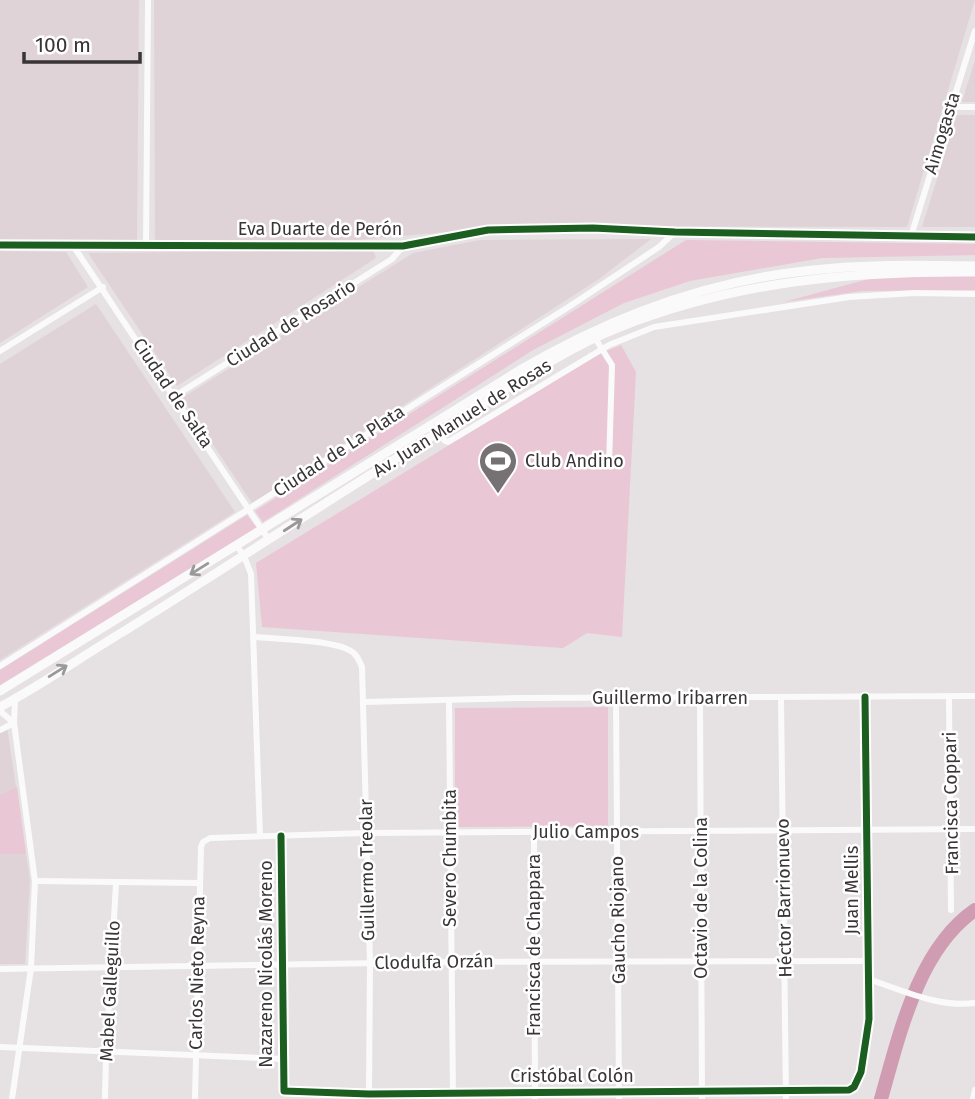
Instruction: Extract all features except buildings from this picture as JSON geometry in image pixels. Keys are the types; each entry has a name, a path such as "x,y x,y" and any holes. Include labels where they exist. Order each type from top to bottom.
{"main road":[{"name":"Av. Juan Manuel de Rosas","path":"0,691 540,358 616,320 697,292 772,275 874,266 975,266"},
{"name":"Av. Juan Manuel de Rosas","path":"0,709 438,432 595,338 679,307 751,289 855,274 975,272"}],"street":[{"path":"146,245 148,0"},
{"name":"Aimogasta","path":"911,236 975,31"},
{"path":"950,107 975,107"},
{"name":"Eva Duarte de Perón","path":"0,245 403,246 488,230 593,228 975,237"},
{"name":"Ciudad de La Plata","path":"0,666 570,306 659,247 676,232"},
{"name":"Ciudad de Rosario","path":"175,396 392,259 403,246"},
{"name":"Ciudad de Salta","path":"74,247 269,540"},
{"path":"0,351 103,287"},
{"path":"438,432 445,442 448,442 602,349 654,327 849,297 915,293 975,294"},
{"path":"595,338 612,365 609,465"},
{"name":"Nazareno Nicolás Moreno","path":"236,545 251,574 260,836"},
{"name":"Guillermo Treolar","path":"255,637 336,646 350,650 362,667 370,963 369,1094"},
{"name":"Guillermo Iribarren","path":"364,702 975,696"},
{"name":"Juan Mellis","path":"858,1082 869,1019 865,697"},
{"name":"Francisca Coppari","path":"949,697 951,910"},
{"path":"12,1099 31,968 35,881 14,723 15,698"},
{"name":"Gaucho Riojano","path":"615,698 619,1096"},
{"name":"Octavio de la Colina","path":"700,698 702,1095"},
{"name":"Héctor Barrionuevo","path":"781,698 786,1095"},
{"name":"Severo Chumbita","path":"449,700 453,1096"},
{"path":"0,709 14,723"},
{"path":"0,730 14,723"},
{"name":"Julio Campos","path":"201,847 203,842 211,838 366,833 975,829"},
{"name":"Francisca de Chappara","path":"534,833 535,1095"},
{"name":"Nazareno Nicolás Moreno","path":"281,836 284,1091"},
{"name":"Carlos Nieto Reyna","path":"195,1099 201,847"},
{"path":"35,881 199,883"},
{"name":"Mabel Galleguillo","path":"105,1099 116,884"},
{"name":"Clodulfa Orzán","path":"0,969 534,961 868,961"},
{"path":"868,979 926,998 960,1005 975,1003"},
{"path":"0,1047 283,1059"},
{"name":"Cristóbal Colón","path":"284,1091 453,1096 786,1095 849,1090 858,1082"},
{"path":"973,1099 975,1090"}],"shaded area":[{"path":"0,0 139,0 137,240 0,239"},
{"path":"154,0 975,0 907,227 515,226 356,240 155,241"},
{"path":"975,60 975,102 962,102"},
{"path":"957,115 975,115 975,227 922,227"},
{"path":"651,239 599,279 252,503 182,398 413,253 480,240"},
{"path":"686,240 975,244 975,255 822,258 690,281 624,303 533,350 263,522 255,511"},
{"path":"373,250 376,258 177,386 88,253"},
{"path":"0,251 66,252 88,287 0,343"},
{"path":"975,276 975,290 862,291 784,302 872,278"},
{"path":"96,304 235,512 0,660 0,364"},
{"name":"Club Andino","path":"621,345 636,372 622,637 587,633 563,648 262,627 256,563 597,355"},
{"path":"247,515 257,528 0,685 0,670"},
{"path":"608,707 608,826 455,827 455,708"},
{"path":"7,727 30,880 25,964 0,964 0,730"},
{"path":"17,787 26,854 0,854 0,795"}],"waterway":[{"path":"881,1099 895,1048 925,970 955,927 975,910"}],"cycle path":[{"path":"0,245 403,246 488,230 593,228 975,237"},
{"path":"281,836 284,1091 369,1094 849,1090 854,1087 861,1072 869,1019 865,697"}],"place":[{"name":"Club Andino","path":"498,495"}]}
